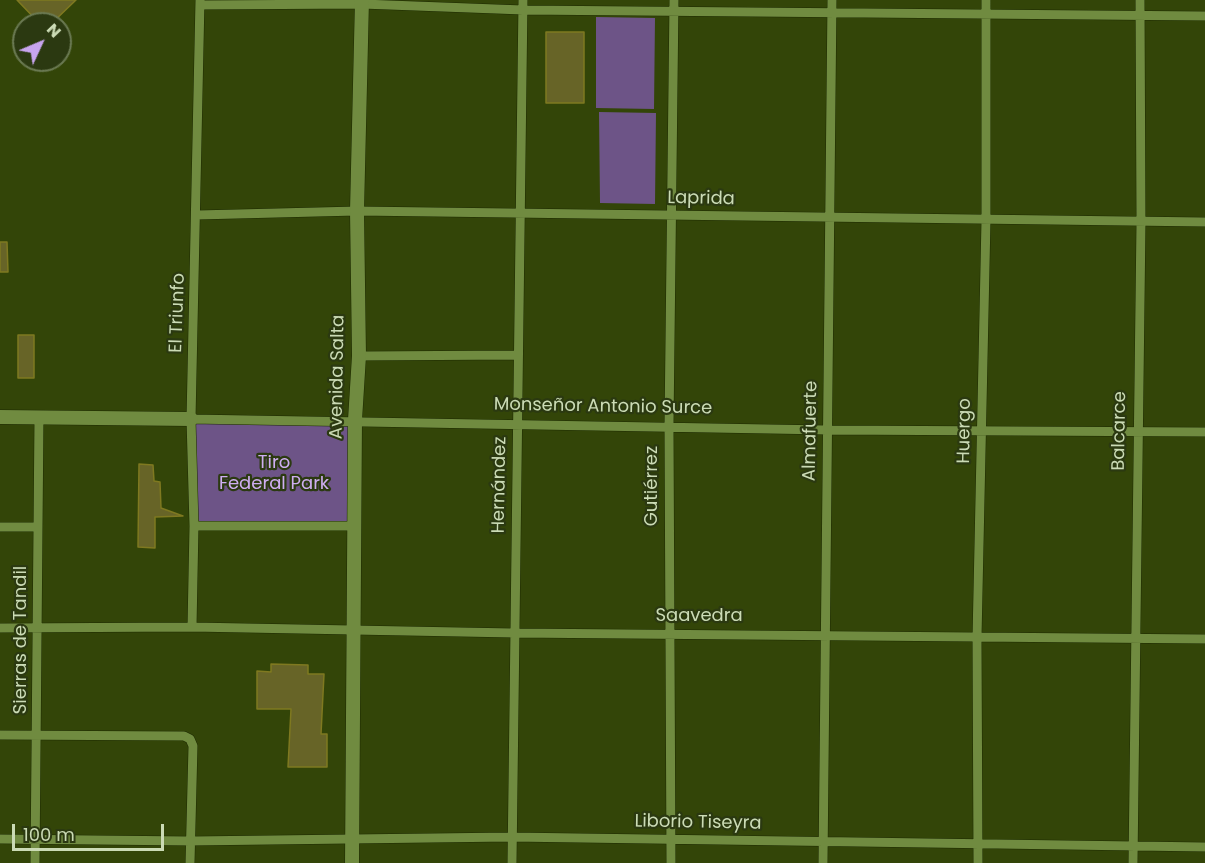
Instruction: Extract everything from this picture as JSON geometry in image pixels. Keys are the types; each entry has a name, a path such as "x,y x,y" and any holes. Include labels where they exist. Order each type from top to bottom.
{"main road":[{"name":"Avenida Salta","path":"352,863 355,420 358,356 357,211 362,2"},
{"name":"Monseñor Antonio Surce","path":"0,417 191,418"}],"street":[{"name":"Almafuerte","path":"823,863 832,0"},
{"name":"Huergo","path":"978,863 977,638 986,220 986,0"},
{"name":"Balcarce","path":"1133,863 1141,222 1140,0"},
{"path":"200,3 674,5 832,14 986,12 1205,16"},
{"name":"El Triunfo","path":"192,627 194,526 191,418 200,3"},
{"name":"Hernández","path":"512,863 523,5"},
{"name":"Gutiérrez","path":"671,863 669,426 674,5"},
{"name":"Laprida","path":"197,215 357,211 830,219 1205,222"},
{"path":"358,356 518,355"},
{"name":"Sierras de Tandil","path":"35,863 39,417"},
{"name":"Monseñor Antonio Surce","path":"191,418 827,430 981,429 1205,432"},
{"path":"0,526 38,527"},
{"path":"194,526 355,526"},
{"name":"Saavedra","path":"0,628 192,627 514,633 1205,639"},
{"path":"0,735 184,736 190,739 193,746 190,863"},
{"name":"Liborio Tiseyra","path":"0,839 191,841 352,837 511,837 1205,847"}],"green space":[{"path":"596,17 655,18 654,109 596,108"},
{"path":"599,112 656,113 655,204 600,203"},
{"name":"Tiro Federal Park","path":"191,419 355,420 355,526 194,526"}],"building":[{"path":"17,0 76,0 64,12 28,12"},
{"path":"546,32 584,32 584,103 546,103"},
{"path":"0,242 7,242 8,272 0,272"},
{"path":"18,335 34,335 34,378 18,378"},
{"path":"139,464 153,465 154,481 160,482 161,508 183,516 155,517 155,548 138,547"},
{"path":"271,664 308,665 308,674 324,674 321,734 327,734 327,767 288,767 291,709 257,709 257,671 271,672"}]}
